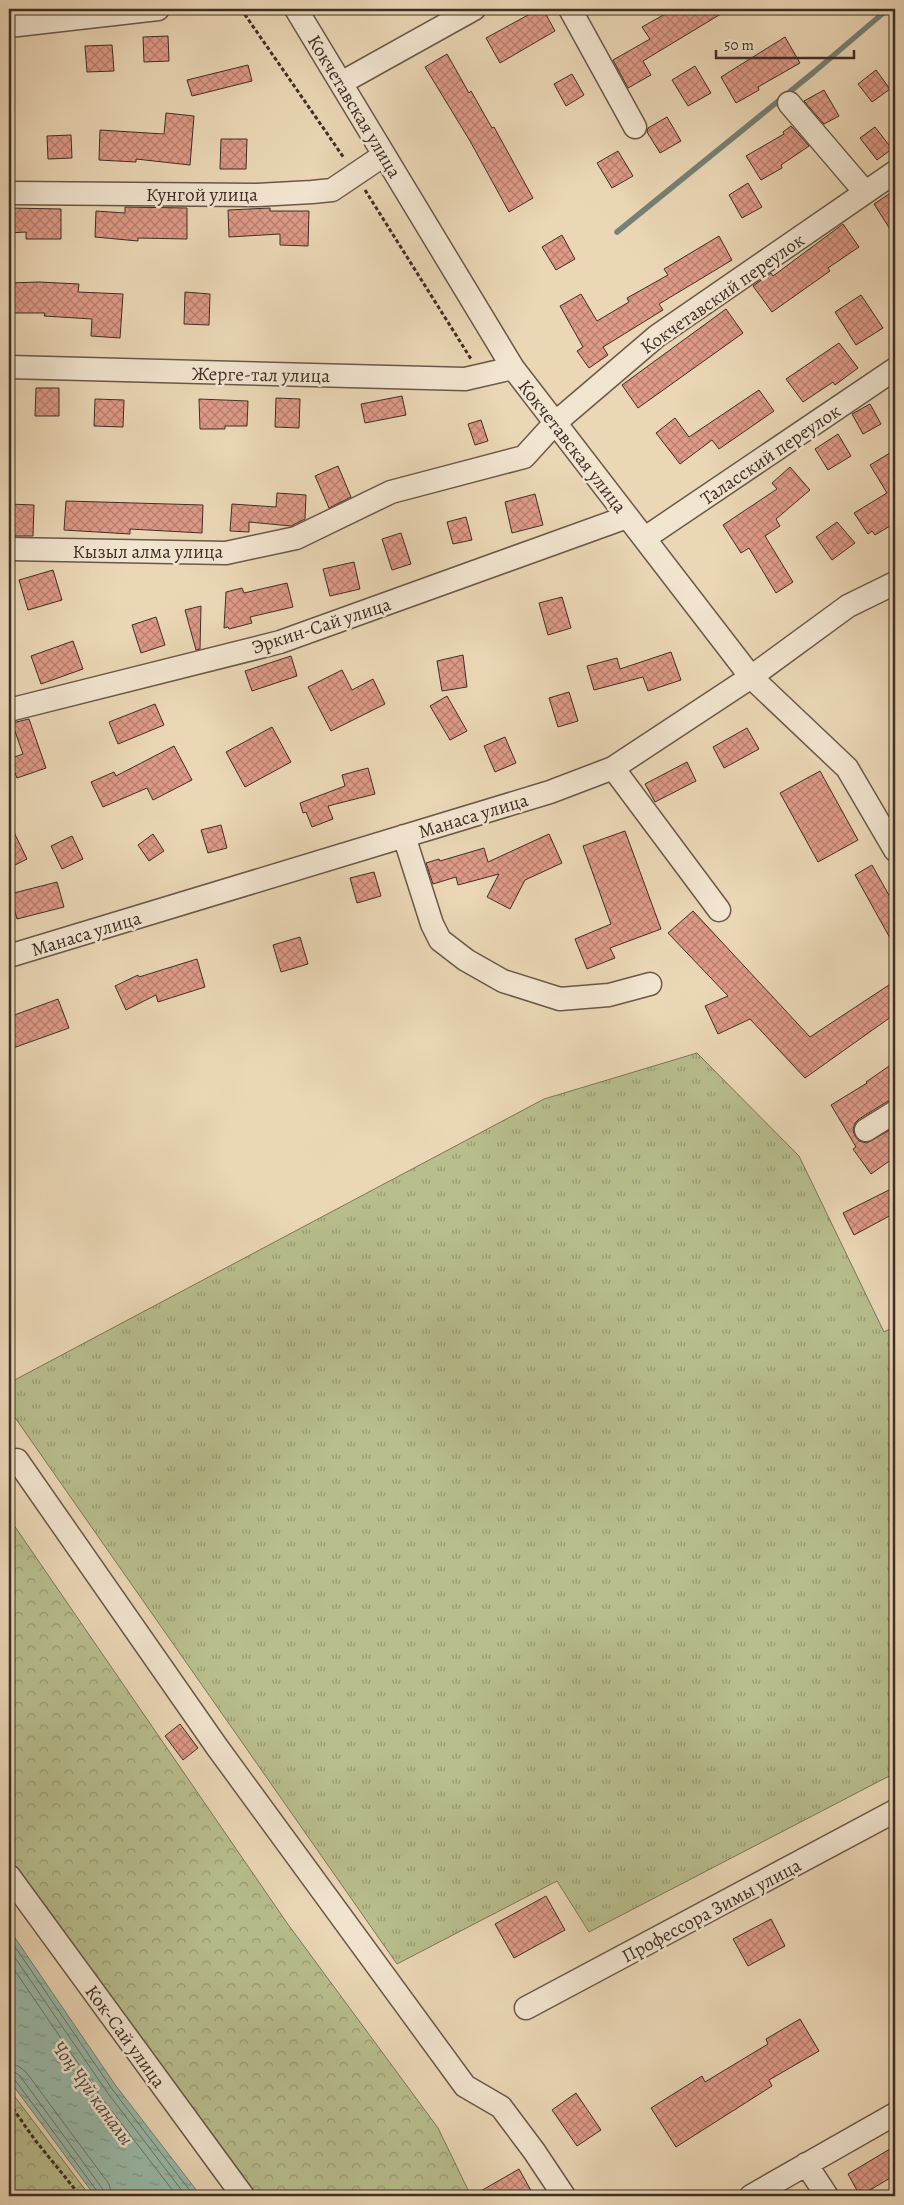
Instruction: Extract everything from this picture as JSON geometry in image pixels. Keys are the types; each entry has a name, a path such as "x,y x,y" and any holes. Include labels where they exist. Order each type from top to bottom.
{"street":[{"path":"9,26 158,9"},
{"name":"Кокчетавская улица","path":"296,9 513,368 751,677 847,768 895,850"},
{"path":"341,83 474,9"},
{"path":"570,9 635,127"},
{"path":"789,103 865,192"},
{"name":"Кунгой улица","path":"9,193 257,195 332,190 384,155"},
{"name":"Кокчетавский переулок","path":"555,423 657,336 895,172"},
{"name":"Жерге-тал улица","path":"9,367 465,378 513,368"},
{"name":"Таласский переулок","path":"645,538 895,369"},
{"name":"Кызыл алма улица","path":"9,549 226,553 296,538 391,492 524,457 555,423"},
{"name":"Эркин-Сай улица","path":"9,710 280,642 627,517"},
{"name":"Манаса улица","path":"9,956 550,792 613,768 751,677 848,606 895,583"},
{"path":"613,768 719,910"},
{"path":"404,836 432,924 440,940 466,960 503,981 560,1000 609,995 650,984"},
{"path":"866,1130 895,1112"},
{"path":"17,1460 217,1748 465,2086 501,2107 534,2151 564,2196"},
{"name":"Профессора Зимы улица","path":"526,2008 895,1812"},
{"name":"Кок-Сай улица","path":"9,1876 243,2196"},
{"path":"750,2196 895,2114"},
{"path":"806,2164 827,2196"}],"path":[{"path":"240,9 348,163"},
{"path":"361,184 475,364"},
{"path":"9,2103 35,2140 79,2194 71,2196"}],"green space":[{"path":"697,1053 799,1156 884,1332 895,1326 895,1773 589,1932 557,1881 397,1964 9,1409 9,1383 544,1099"},
{"path":"9,1518 287,1923 438,2128 471,2196 258,2196 9,1857"},
{"path":"9,2089 90,2196 9,2196"}],"water":[{"name":"Чоң Чүй каналы","path":"9,1929 116,2086 201,2196 95,2196 9,2080"}],"building":[{"path":"539,9 543,9 555,31 500,63 486,38"},
{"path":"674,9 729,9 643,61 651,75 628,88 613,60 650,39 642,27"},
{"path":"168,36 169,61 144,62 143,37"},
{"path":"785,37 800,63 758,87 759,90 736,103 721,77"},
{"path":"112,45 114,71 87,72 85,46"},
{"path":"447,54 469,93 471,91 492,128 494,127 533,198 509,212 470,141 425,67"},
{"path":"248,65 252,81 192,96 187,80"},
{"path":"695,66 711,93 688,106 672,80"},
{"path":"876,70 890,89 872,102 858,84"},
{"path":"572,74 584,95 566,106 554,84"},
{"path":"824,90 839,116 824,124 804,101"},
{"path":"166,113 194,116 190,165 136,159 136,162 99,160 100,130 164,134"},
{"path":"667,117 681,141 660,153 647,132 648,128"},
{"path":"791,126 809,146 781,165 782,168 761,180 746,156 784,134 783,132"},
{"path":"875,127 892,149 877,160 860,138"},
{"path":"71,135 72,158 48,159 47,136"},
{"path":"221,139 247,139 246,169 220,169"},
{"path":"618,151 633,176 612,188 597,163"},
{"path":"748,183 762,207 742,218 729,195"},
{"path":"895,190 895,237 874,204"},
{"path":"125,207 187,208 187,239 138,238 138,241 95,237 96,211 125,213"},
{"path":"9,208 61,209 61,239 26,239 26,232 9,233"},
{"path":"270,208 270,211 309,211 308,246 280,245 280,234 229,237 228,210"},
{"path":"843,224 859,247 828,268 830,271 772,312 753,286 771,273 773,276"},
{"path":"562,235 575,259 556,270 542,247"},
{"path":"719,236 732,260 659,304 663,310 603,347 608,355 589,368 577,351 583,347 560,306 581,294 597,321 629,302 627,298 668,275 664,269"},
{"path":"9,283 79,284 78,292 123,294 120,338 91,336 92,319 44,316 45,313 9,313"},
{"path":"185,292 210,294 209,325 184,324"},
{"path":"861,295 883,328 856,345 835,312"},
{"path":"726,309 743,333 638,408 622,385"},
{"path":"839,343 858,368 835,385 833,382 803,402 786,379"},
{"path":"36,388 59,388 59,416 35,416"},
{"path":"759,390 774,411 719,449 712,440 680,464 656,433 675,418 689,437"},
{"path":"402,396 406,415 365,423 361,404"},
{"path":"276,398 300,399 299,428 275,427"},
{"path":"95,399 124,400 123,427 94,426"},
{"path":"199,399 248,401 247,426 225,426 225,429 200,429"},
{"path":"870,404 881,424 863,434 852,414"},
{"path":"481,420 488,441 475,445 468,424"},
{"path":"838,434 851,456 828,470 815,449"},
{"path":"895,450 895,523 875,535 872,531 868,534 854,513 887,493 870,465"},
{"path":"338,466 351,497 329,508 315,476"},
{"path":"790,467 810,490 776,519 780,526 765,536 793,582 776,593 749,548 741,553 723,525 777,489 772,483"},
{"path":"277,493 306,495 305,519 291,526 249,522 249,532 230,531 232,504 276,507"},
{"path":"535,494 543,525 512,533 505,502"},
{"path":"66,501 203,505 202,533 130,529 130,534 64,530"},
{"path":"9,504 34,505 33,536 9,536"},
{"path":"466,517 472,540 453,544 447,522"},
{"path":"837,522 855,543 832,560 816,537"},
{"path":"401,533 411,564 392,570 382,539"},
{"path":"354,562 360,589 330,596 323,569"},
{"path":"53,570 62,600 28,610 19,580"},
{"path":"287,583 293,607 250,617 252,623 229,629 228,627 224,628 226,592 242,588 244,593"},
{"path":"562,597 571,628 548,635 539,603"},
{"path":"201,606 200,649 196,650 185,610"},
{"path":"156,617 165,645 141,653 132,625"},
{"path":"73,641 83,669 41,684 31,656"},
{"path":"671,652 681,680 648,691 643,677 594,690 587,666 617,658 620,669"},
{"path":"463,655 467,687 442,691 437,661"},
{"path":"291,656 297,676 252,691 245,671"},
{"path":"342,670 352,690 373,679 385,704 331,731 308,687"},
{"path":"569,692 578,721 558,727 549,698"},
{"path":"447,696 467,731 450,740 430,706"},
{"path":"155,704 164,725 118,744 109,722"},
{"path":"29,719 46,768 17,778 9,759 23,754 12,723"},
{"path":"272,727 291,762 245,787 226,752"},
{"path":"747,728 759,749 724,768 713,747"},
{"path":"505,737 516,763 495,772 484,746"},
{"path":"174,746 192,780 153,800 147,788 103,807 91,782 114,772 116,776"},
{"path":"687,762 696,781 655,802 645,784"},
{"path":"368,768 375,794 328,806 333,819 312,827 306,812 303,813 300,803 345,786 342,775"},
{"path":"820,771 858,840 818,862 780,793"},
{"path":"9,822 27,859 9,868"},
{"path":"221,825 227,848 208,853 201,830"},
{"path":"625,831 661,929 610,948 615,958 587,969 575,939 611,924 583,846"},
{"path":"153,834 164,851 149,861 138,845"},
{"path":"549,834 562,863 525,880 510,909 487,897 499,874 458,885 456,877 433,884 426,863 439,859 440,861 484,848 488,862"},
{"path":"72,836 83,859 62,869 51,846"},
{"path":"872,865 895,906 895,947 855,875"},
{"path":"374,872 381,896 357,903 350,878"},
{"path":"57,882 64,907 17,919 10,894"},
{"path":"693,911 810,1037 895,981 895,1014 805,1078 750,1019 718,1034 705,1006 728,996 668,933"},
{"path":"300,937 308,964 281,972 273,945"},
{"path":"197,959 205,987 158,1002 156,995 126,1010 115,986 138,975 139,977"},
{"path":"58,999 69,1028 13,1048 9,1036 9,1017"},
{"path":"895,1062 895,1099 888,1101 859,1119 855,1123 853,1130 859,1141 867,1143 895,1127 895,1157 871,1174 853,1149 856,1147 831,1105 867,1083"},
{"path":"895,1187 895,1213 854,1235 843,1213"},
{"path":"180,1724 198,1748 183,1760 165,1736"},
{"path":"546,1896 565,1930 514,1958 495,1924"},
{"path":"771,1919 785,1946 748,1966 733,1939"},
{"path":"800,2019 819,2051 769,2080 772,2086 676,2147 651,2108 702,2076 705,2082 768,2044 766,2039"},
{"path":"576,2093 601,2130 577,2146 552,2110"},
{"path":"895,2146 895,2175 860,2196 848,2174"},
{"path":"519,2169 534,2196 472,2196"}],"waterway":[{"path":"617,232 814,72 888,9"}]}
